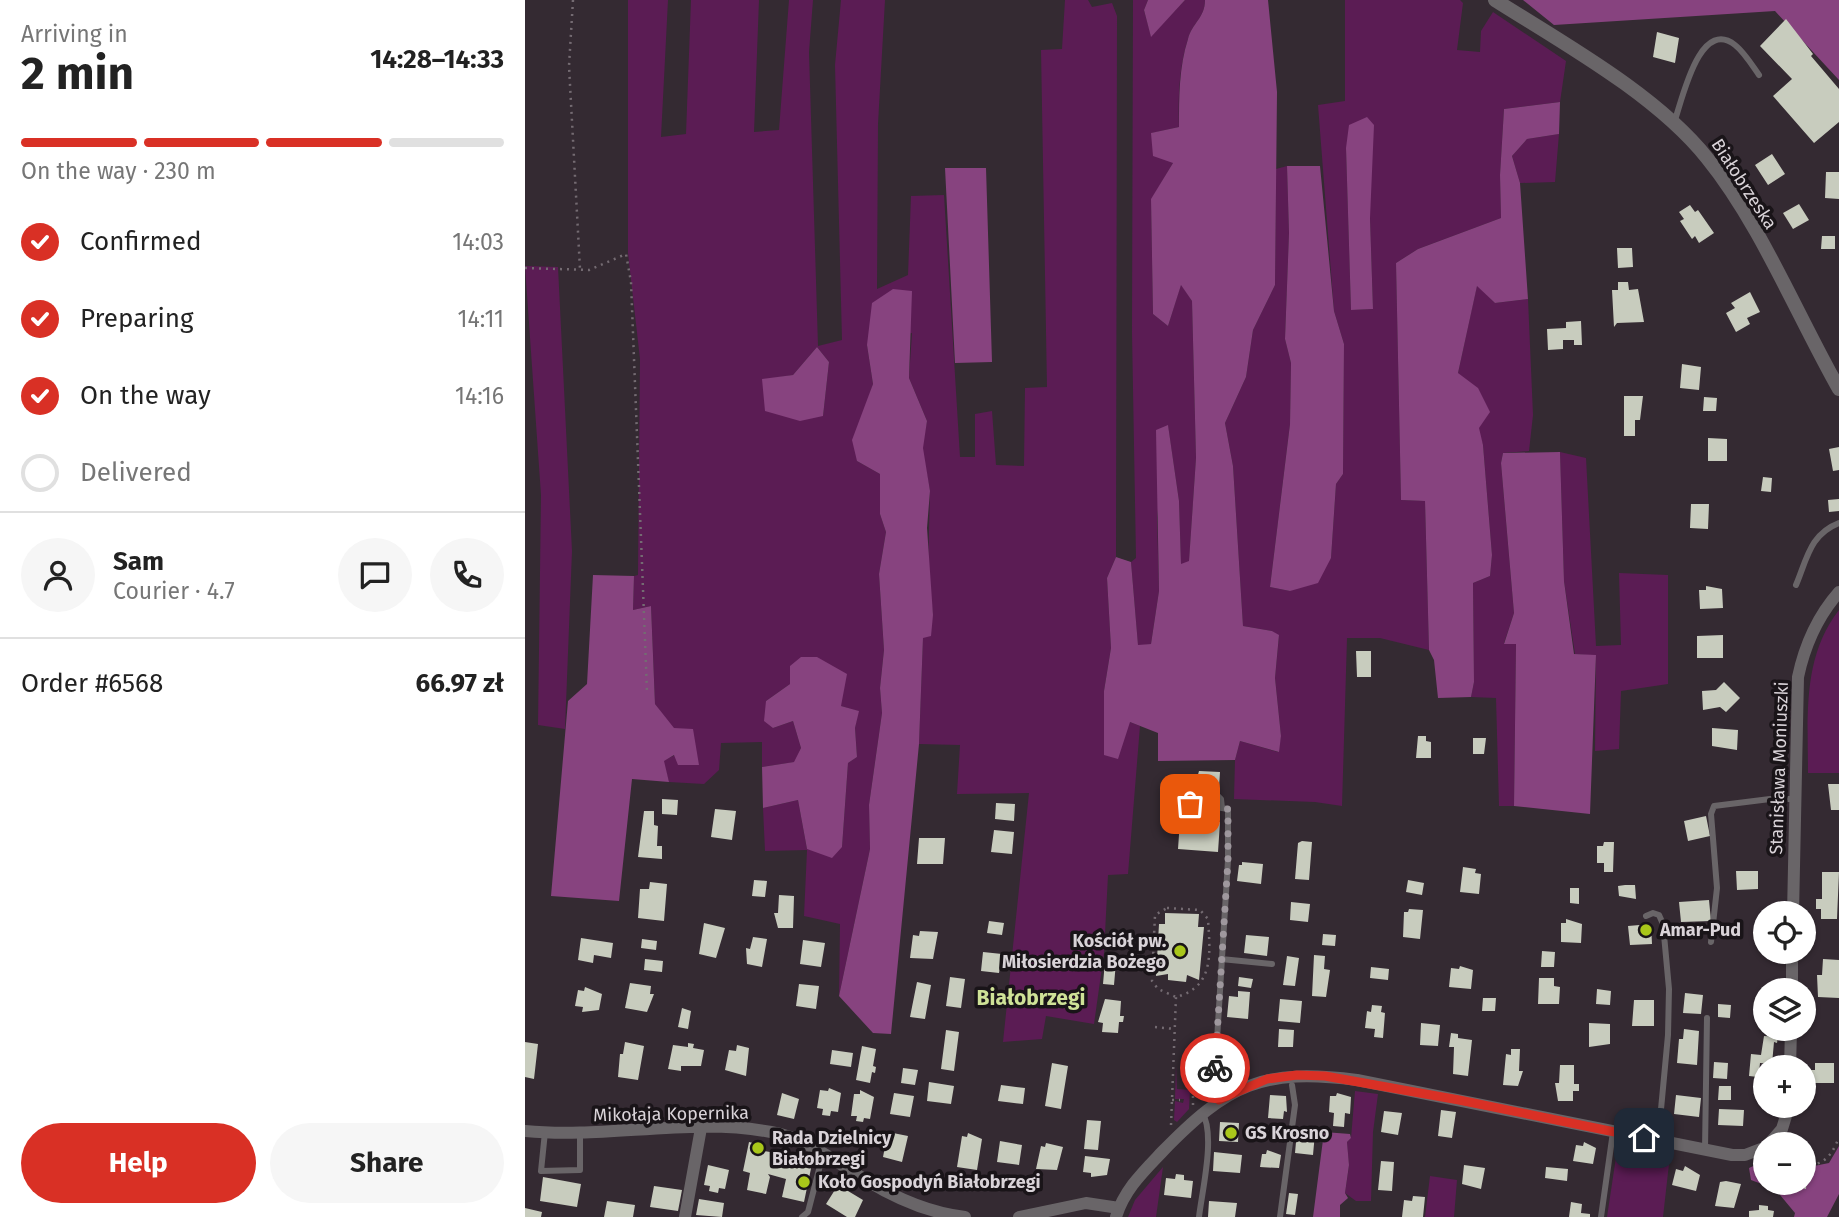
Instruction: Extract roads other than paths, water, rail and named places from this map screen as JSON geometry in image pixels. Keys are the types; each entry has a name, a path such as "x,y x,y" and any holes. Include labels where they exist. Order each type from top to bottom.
{"street":[{"name":"Białobrzeska","path":"1495,0 1641,97 1674,123 1708,159 1744,215 1839,388"},
{"name":"Stanisława Moniuszki","path":"1793,901 1795,697 1802,655 1819,618 1839,592"},
{"path":"1019,1217 1069,1206 1100,1203 1117,1212 1142,1173 1198,1110 1267,1079 1297,1075 1325,1076 1705,1151 1745,1155 1753,1152"},
{"path":"685,1217 701,1128"},
{"name":"Mikołaja Kopernika","path":"525,1131 580,1134 701,1128 772,1132 799,1140 897,1197 940,1214 965,1217"}],"lane":[{"path":"1674,123 1697,54 1706,44 1722,40 1734,43 1759,75"},
{"path":"1796,585 1808,550 1818,535 1839,523"},
{"path":"1219,1100 1214,1089 1228,809 1190,804 1190,789 1211,789 1221,799 1222,808"},
{"path":"1711,942 1717,888 1711,814 1714,806 1794,799"},
{"path":"1646,916 1653,913 1659,915 1663,924 1669,977 1668,1035 1658,1141"},
{"path":"1221,959 1272,964"},
{"path":"1705,1151 1707,1018"},
{"path":"1280,1217 1295,1105 1292,1085"},
{"path":"1198,1110 1207,1121 1208,1137 1199,1217"},
{"path":"545,1132 541,1171 580,1170 580,1134"},
{"path":"1601,1217 1613,1132"},
{"path":"802,1217 808,1212 823,1154"}],"place":[{"name":"Amar-Pud","path":"1646,930"},
{"name":"Kościół pw. Miłosierdzia Bożego","path":"1180,951"},
{"name":"GS Krosno","path":"1231,1133"},
{"name":"Rada Dzielnicy Białobrzegi","path":"758,1148"},
{"name":"Koło Gospodyń Białobrzegi","path":"804,1182"}],"district":[{"name":"Białobrzegi","path":"1031,998"}]}
